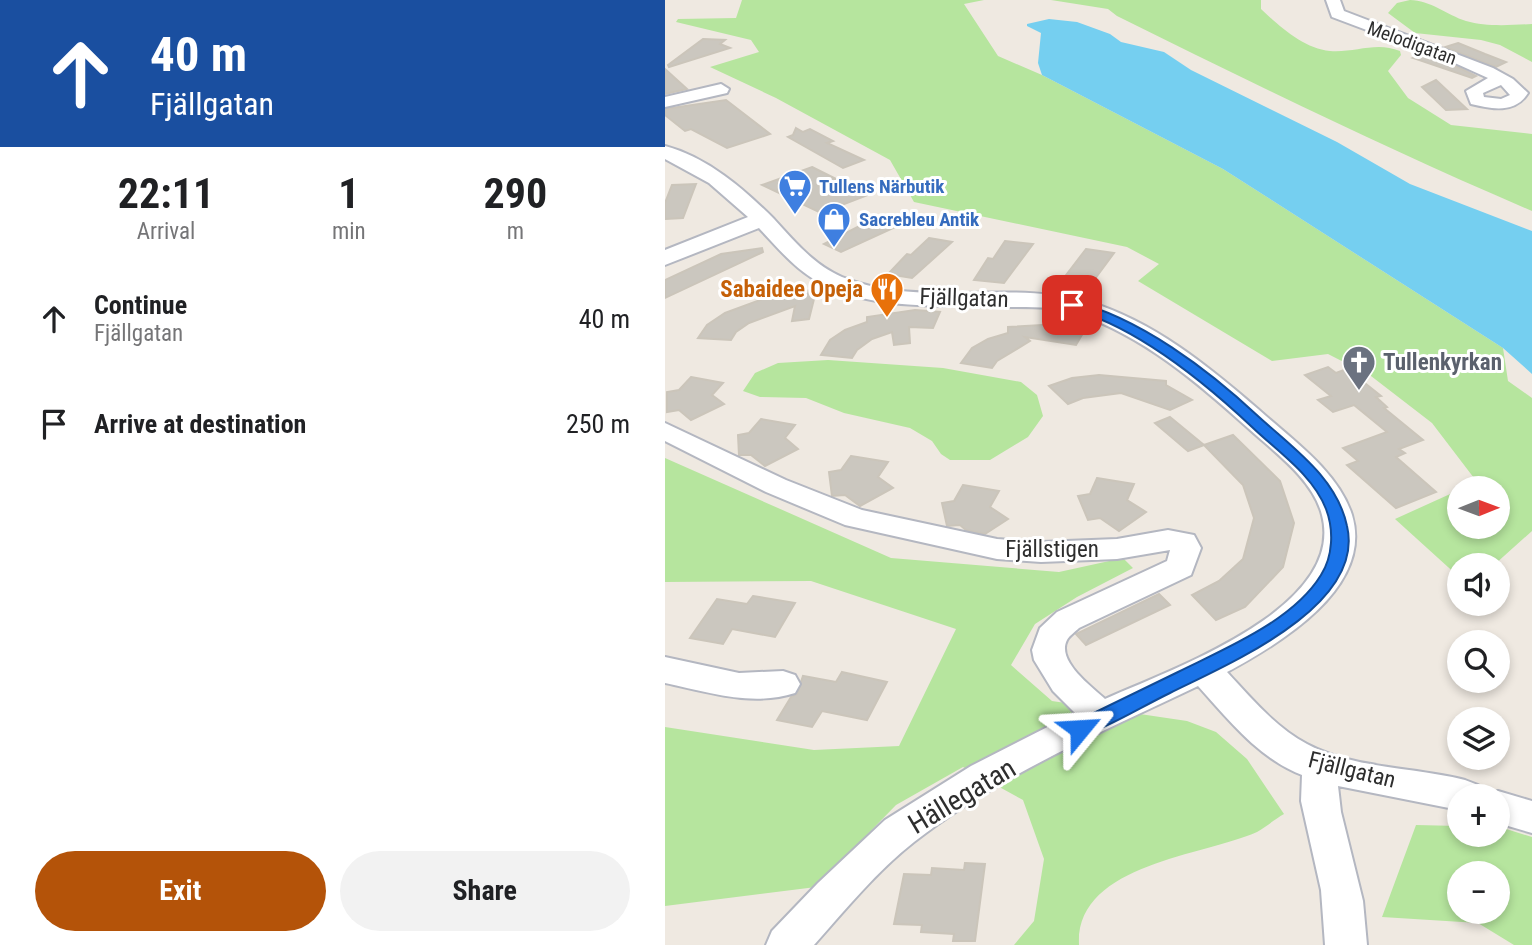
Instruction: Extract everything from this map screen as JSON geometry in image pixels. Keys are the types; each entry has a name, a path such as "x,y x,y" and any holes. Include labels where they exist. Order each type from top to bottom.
{"street":[{"name":"Melodigatan","path":"1333,0 1337,14 1353,22 1450,56 1500,79"},
{"path":"665,102 721,89"},
{"name":"Fjällgatan","path":"665,152 703,170 730,188 815,270 854,288 898,295 1058,302 1097,313 1143,336 1228,397 1320,483 1334,508 1340,529 1338,554 1329,577 1309,601 1261,640 1203,669 1266,735 1294,755 1322,766 1447,792"},
{"path":"665,258 762,219"},
{"name":"Fjällstigen","path":"665,431 776,486 855,518 985,547 1041,552 1117,549 1168,540 1183,542 1186,548 1180,567 1068,620 1054,632 1049,641 1047,650 1051,665 1101,718"},
{"name":"Hällegatan","path":"787,945 859,870 914,820 975,783 1203,669"},
{"path":"665,670 739,686 783,684"},
{"path":"1322,766 1318,781 1320,810 1334,861 1346,929 1346,945"},
{"path":"1510,811 1532,817"}],"green space":[{"path":"742,0 984,0 964,4 998,56 1042,75 1223,169 1503,348 1508,381 1532,398 1532,531 1507,553 1447,553 1447,566 1395,519 1447,495 1447,539 1510,539 1510,476 1472,476 1432,423 1371,376 1328,354 1272,361 1138,281 1159,264 1127,247 914,202 890,160 776,98 710,67 759,52 751,40 676,22 678,19 736,18"},
{"path":"1051,0 1261,0 1261,9 1268,16 1311,46 1330,51 1382,47 1400,51 1401,55 1388,71 1408,98 1451,125 1532,134 1532,211 1323,116 1117,16 1108,9"},
{"path":"1410,0 1425,2 1474,23 1532,24 1532,62 1500,45 1481,40 1415,33 1388,13 1397,3"},
{"path":"828,360 943,368 1021,382 1037,395 1043,416 1028,437 990,460 950,460 941,454 932,441 910,428 844,413 806,398 760,397 743,391 755,373 778,363"},
{"path":"665,458 891,558 1059,572 1123,558 1133,568 1077,597 1035,624 1011,665 1052,701 1187,721 1216,732 1247,759 1284,814 1257,832 1146,867 1119,880 1098,897 1083,918 1079,945 1014,945 1034,921 1044,859 1023,800 963,767 896,805 816,887 665,906 665,727 814,750 899,746 956,629 811,581 665,582"},
{"path":"1416,825 1447,826 1447,847 1510,847 1510,830 1532,837 1532,945 1514,945 1480,924 1510,924 1510,861 1447,861 1447,921 1382,917"}],"water":[{"path":"1049,19 1077,22 1110,34 1121,42 1164,52 1191,70 1337,142 1410,184 1532,231 1532,374 1503,348 1223,169 1042,75 1038,63 1041,33 1027,24"}],"building":[{"path":"703,39 725,40 720,44 730,48 669,67 668,65"},
{"path":"1458,43 1506,62 1496,67 1445,47"},
{"path":"1423,54 1476,76 1472,78 1413,58"},
{"path":"665,69 687,89 665,94"},
{"path":"1436,80 1467,109 1446,110 1422,87"},
{"path":"726,100 770,134 727,148 691,129 685,131 665,115 665,109"},
{"path":"796,128 803,132 810,129 833,141 827,143 864,160 843,168 788,137 793,135"},
{"path":"812,167 868,195 821,213 762,185"},
{"path":"696,184 683,218 665,219 665,203 672,185"},
{"path":"883,214 904,223 841,252 824,244"},
{"path":"929,238 952,242 912,278 888,274 907,254 911,255"},
{"path":"1005,241 1033,244 1004,283 974,280 988,258 993,259"},
{"path":"762,248 763,252 665,298 665,280 721,254"},
{"path":"1086,249 1114,253 1086,291 1057,287"},
{"path":"818,289 820,296 814,299 809,319 792,321 795,306 749,323 736,332 731,340 698,338 707,325 725,313 768,297"},
{"path":"915,310 940,312 933,328 909,327 910,343 894,345 892,332 872,339 857,350 852,358 821,355 830,340 845,330 867,322 867,317"},
{"path":"1060,324 1086,328 1076,345 1025,337 1030,341 997,361 992,368 961,363 972,348 988,339 1008,333 1008,327"},
{"path":"1328,367 1336,373 1347,369 1381,396 1376,397 1387,407 1384,408 1423,440 1399,449 1405,453 1396,457 1436,492 1396,508 1347,465 1358,461 1343,448 1387,432 1354,405 1333,412 1318,400 1331,396 1305,375"},
{"path":"1099,375 1166,381 1166,385 1192,400 1170,410 1121,393 1083,398 1068,404 1049,386 1072,378"},
{"path":"691,377 723,383 712,395 724,404 691,420 679,410 667,412 667,392 679,390"},
{"path":"1170,417 1204,445 1188,451 1155,423"},
{"path":"761,419 795,425 785,438 798,449 765,466 751,455 739,455 738,435 749,433"},
{"path":"1233,435 1280,481 1294,523 1283,567 1245,607 1216,620 1192,595 1219,581 1243,559 1254,518 1243,485 1204,445"},
{"path":"851,456 888,462 878,477 893,488 860,506 845,495 832,496 829,472 841,470"},
{"path":"1097,478 1134,484 1127,500 1146,512 1119,531 1100,518 1088,520 1078,496 1090,494"},
{"path":"963,485 999,491 990,507 1008,519 985,534 966,530 960,525 947,526 942,503 954,501"},
{"path":"1159,594 1170,605 1086,645 1076,634"},
{"path":"753,596 795,603 775,637 732,629 723,644 690,638 717,599 747,604"},
{"path":"842,672 887,682 867,720 822,711 812,727 777,720 791,697 797,694 803,676 836,682"},
{"path":"965,863 985,864 975,941 953,941 954,934 921,932 922,925 894,924 904,874 931,875 932,868 964,870"}],"place":[{"name":"Tullens Närbutik","path":"795,216"},
{"name":"Sacrebleu Antik","path":"834,249"},
{"name":"Sabaidee Opeja","path":"887,319"},
{"name":"Tullenkyrkan","path":"1359,392"}],"route":[{"path":"1072,305 1088,309 1143,336 1228,397 1320,483 1334,508 1340,529 1338,554 1329,577 1309,601 1261,640 1080,729"}]}
